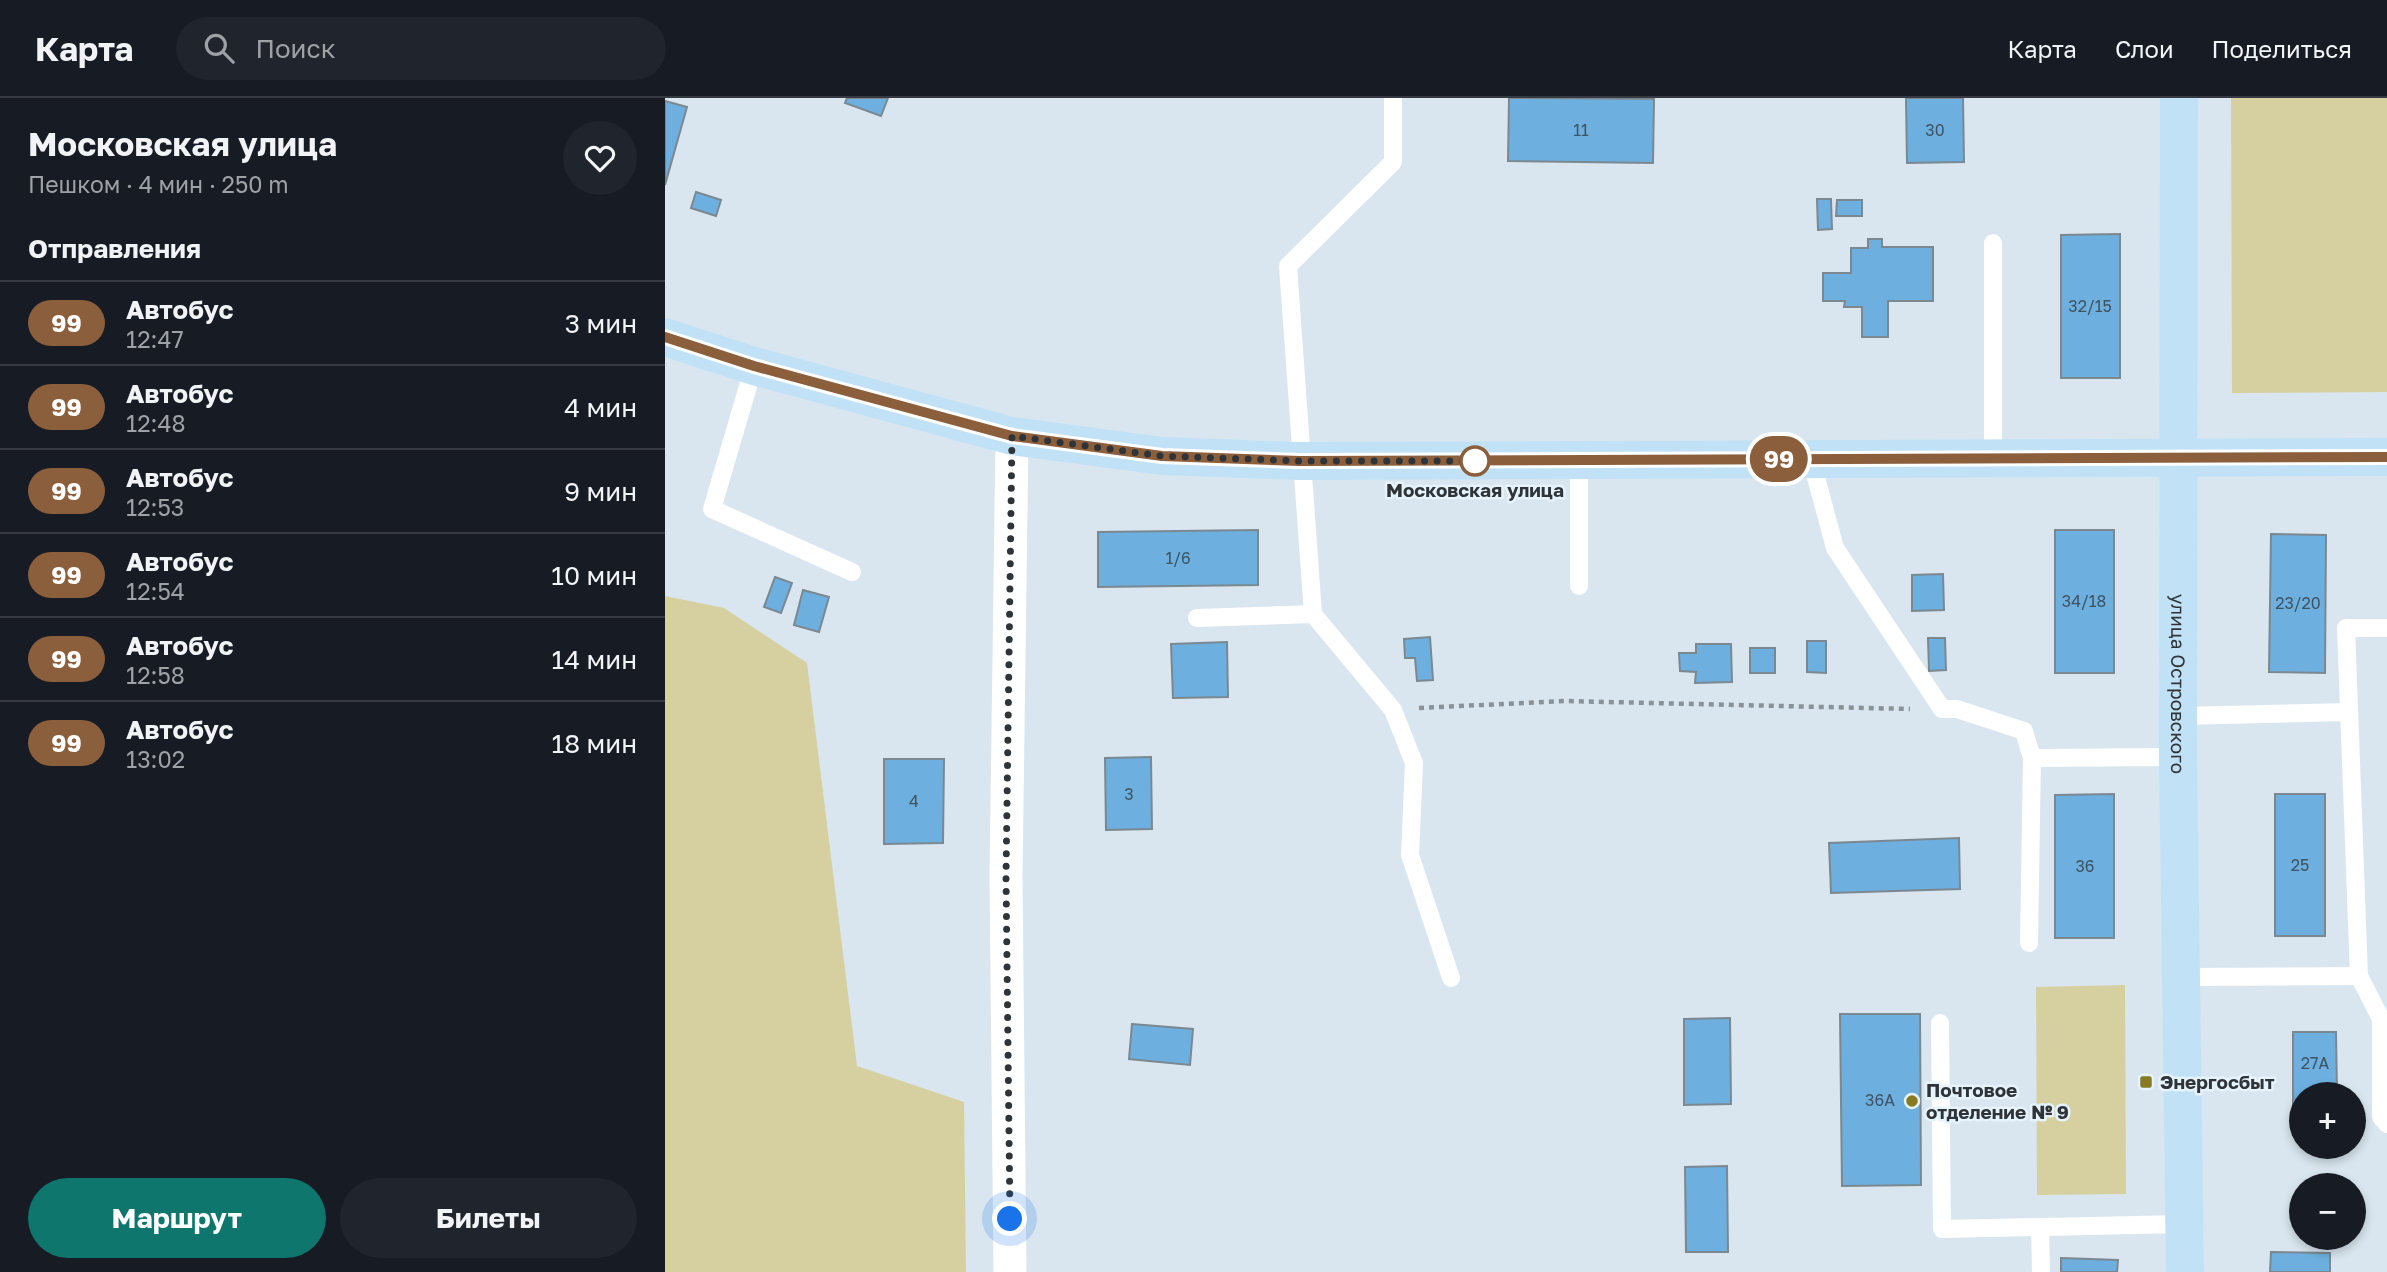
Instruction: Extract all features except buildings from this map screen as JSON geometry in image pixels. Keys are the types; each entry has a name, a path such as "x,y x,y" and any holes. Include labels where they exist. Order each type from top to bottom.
{"main road":[{"name":"улица Островского","path":"2179,98 2178,757 2185,1272"},
{"path":"665,337 754,366 1012,436 1162,456 1300,461 2387,457"}],"street":[{"path":"1010,1272 1006,877 1012,436"}],"lane":[{"path":"1393,98 1393,162 1288,266 1300,461 1313,614 1393,710 1414,763 1410,855 1451,978"},
{"path":"1993,243 1993,458"},
{"path":"754,366 712,509 852,572"},
{"path":"1811,459 1835,548 1943,709 1957,709 2024,731 2032,758 2029,943"},
{"path":"1579,460 1579,586"},
{"path":"1197,618 1313,614"},
{"path":"2387,628 2346,628 2359,976 2381,1019 2381,1117 2387,1124"},
{"path":"2178,716 2349,712"},
{"path":"2032,758 2178,757"},
{"path":"2181,977 2359,976"},
{"path":"1940,1023 1942,1229 2183,1224"},
{"path":"2040,1227 2041,1272"}],"path":[{"path":"1393,710 1565,701 1943,709"}],"shaded area":[{"path":"2231,98 2387,98 2387,392 2232,393"},
{"path":"665,596 724,608 807,663 857,1066 964,1102 966,1272 665,1272"},
{"path":"2125,985 2126,1194 2037,1195 2036,987"}],"bus line":[{"name":"99","path":"665,337 754,366 1012,436 1162,456 1300,461 2387,457"}],"place":[{"name":"Московская улица","path":"1475,461"},
{"name":"Энергосбыт","path":"2146,1082"},
{"name":"Почтовое отделение № 9","path":"1912,1101"}],"route":[{"path":"1010,1219 1006,877 1012,436 1162,456 1300,461 1475,461"}]}
